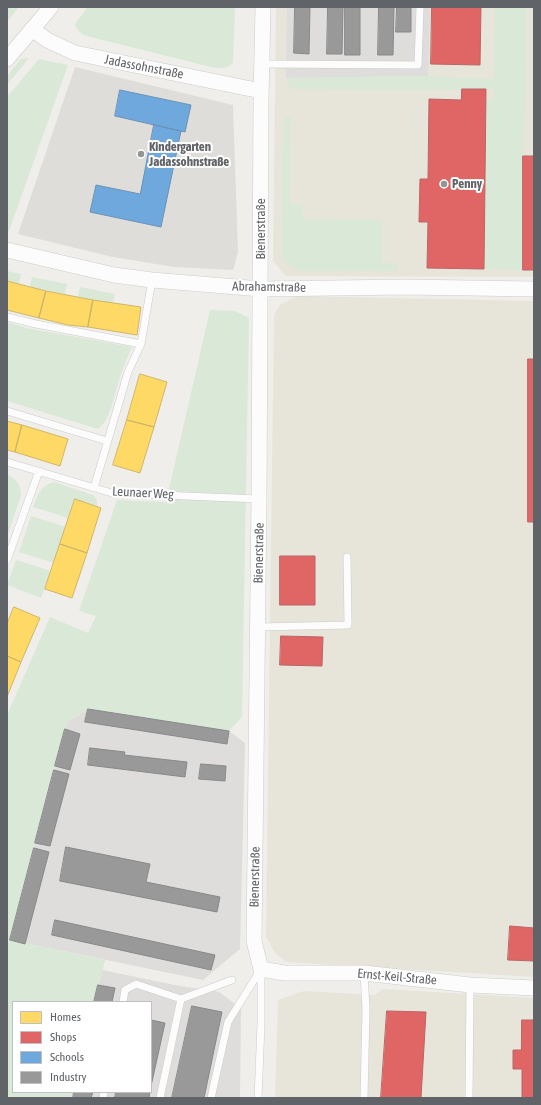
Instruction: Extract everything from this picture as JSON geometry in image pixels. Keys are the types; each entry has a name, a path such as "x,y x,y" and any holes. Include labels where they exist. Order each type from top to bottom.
{"street":[{"path":"7,59 51,7"},
{"name":"Bienerstraße","path":"261,969 254,941 263,7"},
{"name":"Jadassohnstraße","path":"32,30 47,40 75,53 261,91"},
{"name":"Abrahamstraße","path":"7,250 114,275 152,280 261,289 406,287 534,289"},
{"name":"Ernst-Keil-Straße","path":"261,969 284,973 364,973 470,984 534,988"}],"lane":[{"path":"262,64 418,65 420,7"},
{"path":"94,488 128,372 141,344 152,280"},
{"path":"7,317 141,344"},
{"path":"7,411 107,441"},
{"name":"Leunaer Weg","path":"7,462 112,493 259,499"},
{"path":"7,560 38,471"},
{"path":"258,628 348,625 347,556"},
{"path":"211,1098 228,1022 261,969"},
{"name":"Bienerstraße","path":"258,1098 261,1024 261,969"},
{"path":"364,973 366,1009 364,1098"},
{"path":"123,1001 125,990 136,984 182,999 232,980"},
{"path":"469,1098 470,984"},
{"path":"160,1098 182,999"}],"shaded area":[{"path":"276,7 534,7 534,277 286,276 273,261"},
{"path":"287,7 430,7 428,76 286,78"},
{"path":"75,67 233,105 238,252 233,270 174,267 113,257 18,234"},
{"path":"297,296 534,301 534,977 286,962 275,953 266,937 274,315 280,305"},
{"path":"88,709 229,731 245,743 240,949 203,980 10,940 67,722"},
{"path":"102,970 175,985 219,992 241,1008 240,1098 72,1098 74,1093 152,1093 152,1001 95,1001"},
{"path":"383,989 534,998 534,1098 275,1098 278,1000 304,991 375,995"}],"green space":[{"path":"7,7 19,7 7,22"},
{"path":"88,7 235,7 233,63 225,68 211,67 90,37 80,32 75,25"},
{"path":"495,7 527,7 523,156 523,270 484,269 486,100 494,99 494,89 291,89 286,78 428,76 494,79"},
{"path":"29,58 7,85 7,76 21,59"},
{"path":"39,59 68,65 9,231 7,230 7,97"},
{"path":"284,116 291,117 290,205 303,205 303,219 382,220 382,263 397,263 397,271 301,271 291,267 282,259"},
{"path":"7,271 21,274 19,284 7,281"},
{"path":"32,277 67,284 65,294 30,287"},
{"path":"80,287 115,294 113,303 78,297"},
{"path":"210,310 235,311 249,318 242,717 229,731 88,709 67,722 10,940 105,960 95,1001 12,1001 12,1093 74,1093 72,1098 7,1098 7,715 50,617 88,633 96,616 79,611 117,500 166,502"},
{"path":"7,322 26,328 132,347 121,373 109,413 98,429 7,401"},
{"path":"7,474 17,482 21,495 7,537"},
{"path":"54,482 93,495 97,500 97,506 75,499 68,518 33,507 43,488"},
{"path":"31,516 66,527 54,563 19,552"},
{"path":"16,560 51,571 41,598 7,585"}],"building: Homes":[{"path":"7,281 46,291 39,318 7,310"},
{"path":"46,291 93,300 88,327 68,325 39,318"},
{"path":"93,300 141,307 137,335 88,327"},
{"path":"140,374 167,382 154,427 127,420"},
{"path":"127,420 154,427 140,473 113,465"},
{"path":"7,421 22,425 15,452 7,450"},
{"path":"22,425 68,439 60,466 15,452"},
{"path":"75,499 101,508 87,553 60,544"},
{"path":"60,544 87,553 72,598 45,589"},
{"path":"14,607 40,618 21,662 7,656 7,624"},
{"path":"7,656 21,662 7,697"}],"building: Shops":[{"path":"432,7 481,7 480,65 431,64"},
{"path":"462,89 486,89 484,269 427,268 428,222 419,222 420,179 428,179 429,99 461,100"},
{"path":"523,156 534,156 534,270 523,270"},
{"path":"528,359 534,359 534,522 528,522"},
{"path":"280,556 315,556 315,605 280,605"},
{"path":"281,636 323,637 322,666 280,665"},
{"path":"510,926 534,928 534,961 508,960"},
{"path":"387,1011 426,1012 421,1098 381,1098"},
{"path":"522,1020 534,1020 534,1098 522,1098 522,1069 513,1069 513,1050 521,1050"}],"building: Schools":[{"path":"120,90 191,105 185,132 115,116"},
{"path":"154,125 181,131 161,227 90,212 96,185 140,194"}],"building: Industry":[{"path":"295,7 310,7 309,54 294,53"},
{"path":"328,7 343,7 342,54 327,54"},
{"path":"345,7 360,7 360,55 345,55"},
{"path":"379,7 394,7 393,55 378,55"},
{"path":"397,7 411,7 411,32 396,32"},
{"path":"88,709 229,731 227,744 85,722"},
{"path":"65,729 80,734 70,770 55,766"},
{"path":"90,748 125,752 124,755 187,762 185,777 88,765"},
{"path":"201,764 226,766 225,781 199,779"},
{"path":"54,770 69,774 50,846 35,843"},
{"path":"66,847 150,864 146,882 220,897 217,912 60,881"},
{"path":"34,848 49,852 25,944 10,940"},
{"path":"55,920 215,955 211,970 52,935"},
{"path":"98,985 115,988 112,1001 94,1001"},
{"path":"192,1006 222,1012 204,1098 172,1098"},
{"path":"152,1020 165,1023 152,1082"},
{"path":"74,1093 93,1093 91,1098 73,1098"},
{"path":"116,1093 150,1093 149,1098 115,1098"}],"place":[{"name":"Kindergarten Jadassohnstraße","path":"141,154"},
{"name":"Penny","path":"444,184"}]}
